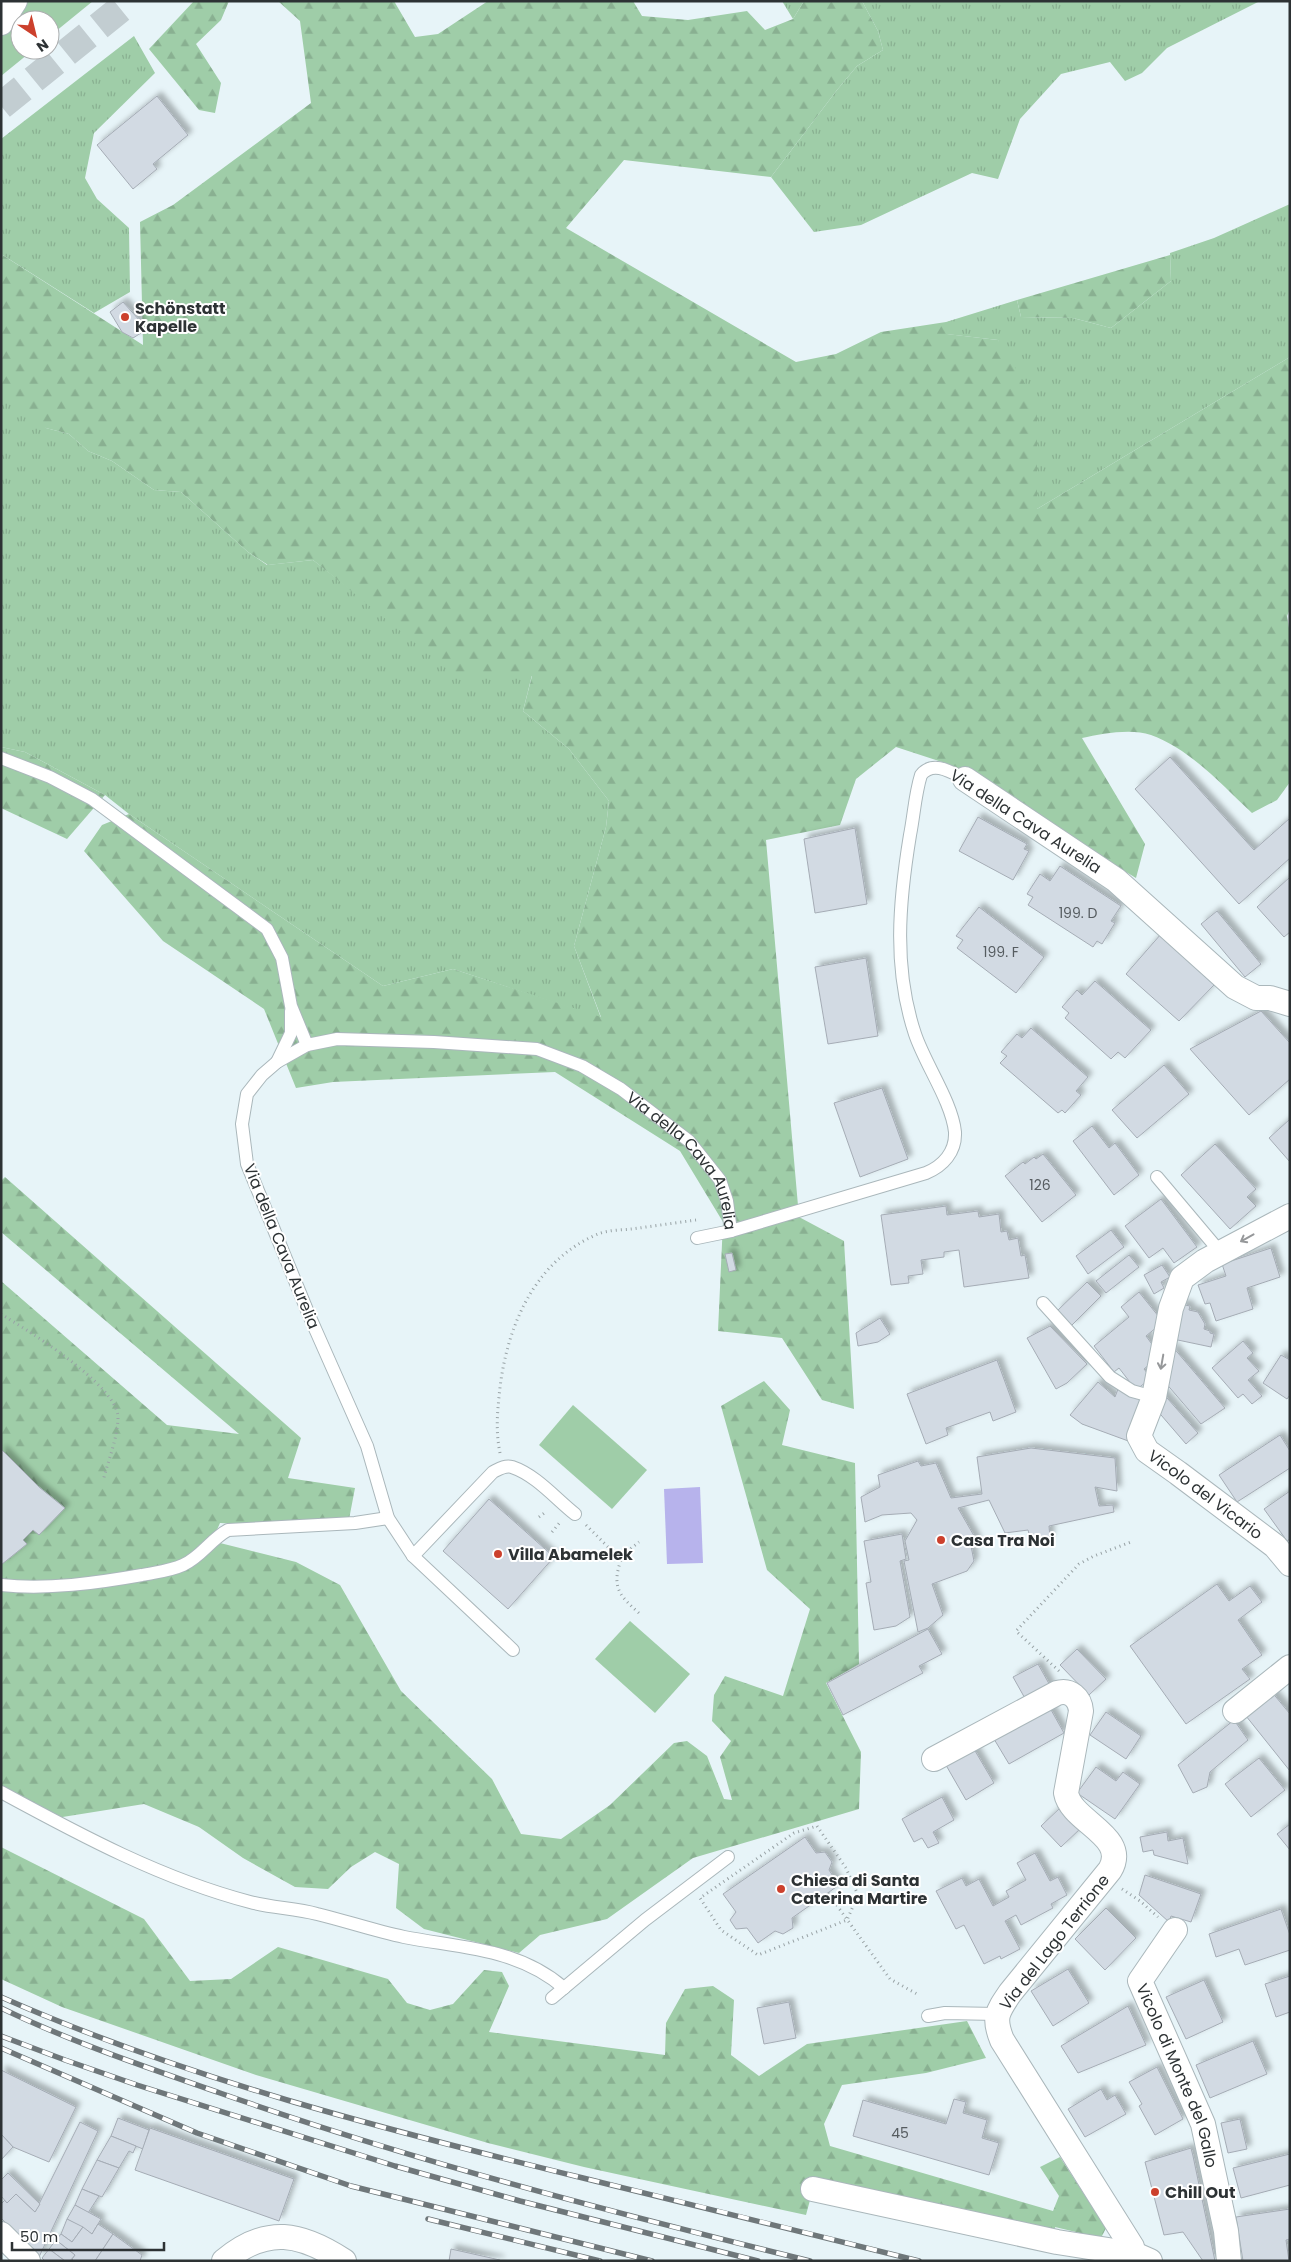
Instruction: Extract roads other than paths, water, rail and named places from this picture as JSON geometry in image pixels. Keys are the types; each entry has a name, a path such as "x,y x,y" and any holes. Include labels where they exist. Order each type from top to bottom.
{"street":[{"path":"1,23 16,1"},
{"name":"Via della Cava Aurelia","path":"965,779 1116,880 1235,987 1256,998 1270,998 1290,1004"},
{"name":"Vicolo del Vicario","path":"1290,1216 1190,1271 1180,1283 1171,1308 1154,1397 1140,1430 1140,1441 1146,1451 1178,1472 1275,1546 1290,1564"},
{"path":"1235,1711 1290,1667"},
{"name":"Via del Lago Terrione","path":"934,1759 1057,1693 1063,1691 1071,1693 1079,1703 1081,1711 1067,1798 1075,1810 1107,1839 1114,1850 1114,1862 1104,1878 1010,1994 997,2014 996,2022 1002,2040 1132,2247 1142,2258"},
{"name":"Vicolo di Monte del Gallo","path":"1175,1930 1140,1981 1203,2124 1224,2222 1229,2261"},
{"path":"813,2189 1057,2242 1142,2258"},
{"path":"1,2234 28,2261"},
{"path":"224,2261 244,2248 264,2240 291,2236 312,2242 344,2261"}],"lane":[{"path":"1,758 50,777 92,799 267,929 282,958 291,1006 291,1034 277,1062"},
{"name":"Via della Cava Aurelia","path":"513,1650 413,1556 388,1518 367,1446 312,1324 247,1164 242,1124 246,1094 262,1075 277,1062 307,1045 337,1039 434,1042 537,1050 582,1066 621,1089 689,1141 720,1180 731,1231 926,1173 940,1166 952,1150 955,1131 949,1112 916,1036 908,1010 902,976 899,923 902,889 921,775 928,769 940,768 965,779"},
{"path":"291,1006 307,1045"},
{"path":"1157,1177 1221,1253"},
{"path":"697,1238 731,1231"},
{"path":"1043,1304 1110,1377 1132,1391 1154,1397"},
{"path":"413,1556 493,1472 504,1467 511,1467 534,1479 575,1514"},
{"path":"1,1585 60,1585 118,1579 170,1570 191,1561 228,1530 355,1523 388,1518"},
{"path":"1,1792 100,1844 199,1886 250,1902 315,1913 404,1937 486,1951 522,1962 548,1974 564,1988"},
{"path":"552,1998 645,1920 728,1857"},
{"path":"928,2016 945,2014 997,2014"}],"tunnel":[{"path":"1,106 130,1"}],"railway":[{"path":"1,1997 71,2026 215,2078 361,2121 509,2160 919,2261"},
{"path":"1,2008 54,2032 137,2064 366,2141 513,2184 661,2224 810,2261"},
{"path":"1,2036 137,2085 395,2166 520,2201 758,2261"},
{"path":"1,2048 197,2133 351,2186 652,2261"},
{"path":"428,2219 600,2261"}],"place":[{"name":"Schönstatt Kapelle","path":"125,317"},
{"name":"Casa Tra Noi","path":"941,1540"},
{"name":"Villa Abamelek","path":"498,1554"},
{"name":"Chiesa di Santa Caterina Martire","path":"781,1889"},
{"name":"Chill Out","path":"1155,2192"}]}
